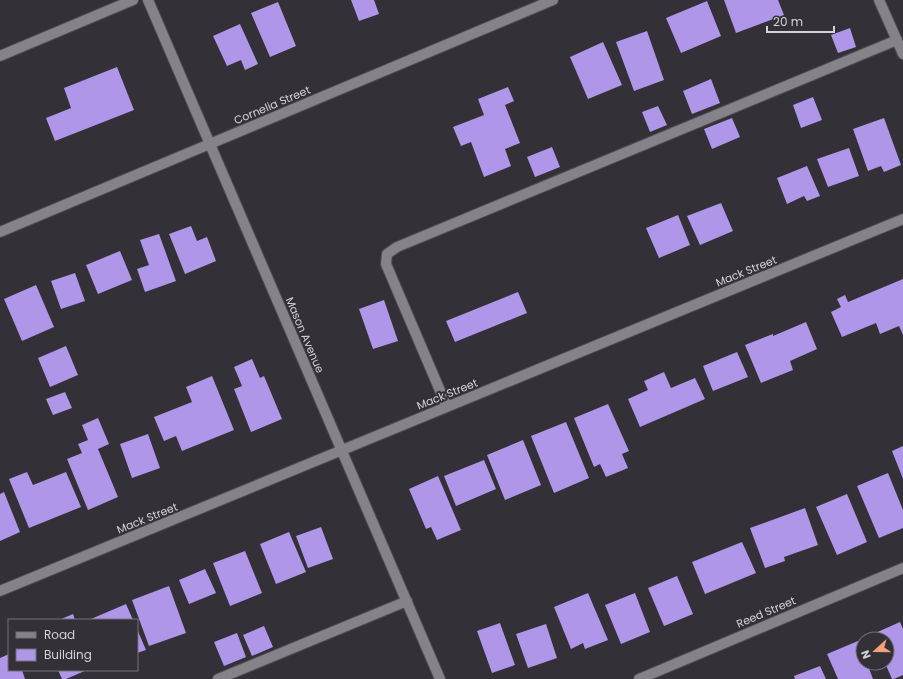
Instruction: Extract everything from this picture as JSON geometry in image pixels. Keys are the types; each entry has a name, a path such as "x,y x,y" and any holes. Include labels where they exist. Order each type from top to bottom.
{"street":[{"path":"0,56 133,0"},
{"name":"Mason Avenue","path":"148,0 440,679"},
{"name":"Cornelia Street","path":"0,232 553,0"},
{"path":"879,0 898,37 903,54"},
{"path":"447,407 386,264 387,254 397,247 898,37"},
{"name":"Mack Street","path":"0,591 903,219"},
{"name":"Reed Street","path":"639,679 903,568"},
{"path":"218,679 407,601"}],"building":[{"path":"351,0 374,0 379,14 359,21"},
{"path":"724,0 778,0 784,15 736,33"},
{"path":"707,1 721,36 681,53 666,18"},
{"path":"278,2 296,46 270,57 251,13"},
{"path":"240,24 258,64 245,70 241,60 227,66 213,36"},
{"path":"850,28 856,47 838,53 831,35"},
{"path":"647,31 664,80 634,91 616,42"},
{"path":"603,42 622,85 588,99 570,57"},
{"path":"117,67 134,110 55,141 46,118 71,108 64,88"},
{"path":"711,79 720,103 692,114 683,91"},
{"path":"508,87 514,101 505,105 520,143 505,149 511,166 484,177 471,142 461,146 453,127 484,115 478,99"},
{"path":"813,97 822,120 801,128 793,105"},
{"path":"658,106 667,125 650,132 642,112"},
{"path":"732,118 740,137 712,149 704,129"},
{"path":"884,118 901,165 884,172 881,166 868,171 853,129"},
{"path":"552,147 560,167 535,177 527,157"},
{"path":"849,148 859,176 828,187 817,159"},
{"path":"807,166 820,196 807,201 804,196 787,204 777,178"},
{"path":"721,203 733,231 700,245 687,216"},
{"path":"678,215 690,245 659,258 646,228"},
{"path":"191,226 197,241 207,237 216,261 185,274 169,234"},
{"path":"159,234 176,281 145,292 137,269 149,265 140,240"},
{"path":"120,251 132,280 98,294 86,265"},
{"path":"75,273 85,301 61,309 51,281"},
{"path":"903,279 903,335 899,326 880,334 876,323 842,337 831,312 841,307 837,299 845,295 848,302"},
{"path":"36,285 54,327 22,341 4,299"},
{"path":"518,292 527,313 455,342 446,321"},
{"path":"384,300 398,341 373,349 359,309"},
{"path":"806,322 817,349 790,361 793,370 761,383 745,345 773,334 773,336"},
{"path":"66,346 78,375 50,387 38,358"},
{"path":"737,352 748,377 713,391 703,366"},
{"path":"252,359 260,378 264,376 282,419 251,432 234,389 242,386 234,367"},
{"path":"664,372 671,388 695,378 705,399 640,427 628,399 648,390 644,381"},
{"path":"212,376 234,430 182,451 176,436 164,441 154,417 192,402 186,387"},
{"path":"65,392 72,408 53,415 46,399"},
{"path":"608,404 629,451 622,454 628,468 606,477 600,464 594,467 574,418"},
{"path":"98,418 109,444 98,449 118,497 88,510 67,459 82,453 78,444 88,440 82,425"},
{"path":"566,422 589,478 554,493 531,436"},
{"path":"148,434 160,468 132,478 120,444"},
{"path":"523,440 541,485 505,500 487,455"},
{"path":"903,446 903,479 892,451"},
{"path":"484,460 496,489 456,506 444,476"},
{"path":"27,472 33,485 66,472 81,507 29,528 9,479"},
{"path":"888,473 903,510 903,528 879,538 857,486"},
{"path":"438,476 461,530 437,540 431,527 426,529 409,489"},
{"path":"4,492 20,532 0,541 0,494"},
{"path":"847,494 867,542 837,555 816,507"},
{"path":"805,508 818,545 784,557 785,561 765,568 750,528"},
{"path":"321,527 333,559 308,568 296,536"},
{"path":"289,532 306,572 276,584 260,544"},
{"path":"742,542 756,573 705,594 692,562"},
{"path":"245,551 262,593 230,606 213,563"},
{"path":"205,569 216,593 189,604 179,580"},
{"path":"677,576 693,614 664,626 648,588"},
{"path":"169,586 186,633 149,646 132,600"},
{"path":"588,593 608,640 585,649 583,643 571,649 554,607"},
{"path":"635,593 650,632 621,644 605,605"},
{"path":"126,604 133,619 91,619"},
{"path":"73,614 75,619 61,619"},
{"path":"900,622 903,629 903,675 894,679 892,679 888,671 895,671 895,631 880,631"},
{"path":"500,623 515,665 492,673 477,631"},
{"path":"546,624 557,658 528,668 516,634"},
{"path":"264,626 273,647 252,656 243,635"},
{"path":"138,631 146,650 138,653"},
{"path":"237,633 246,657 224,666 214,642"},
{"path":"855,642 855,671 870,671 873,679 838,679 827,654"},
{"path":"8,654 8,671 22,671 25,679 0,679 0,658"},
{"path":"820,666 826,679 795,679 794,676"},
{"path":"58,671 85,671 66,679 62,679"}]}
